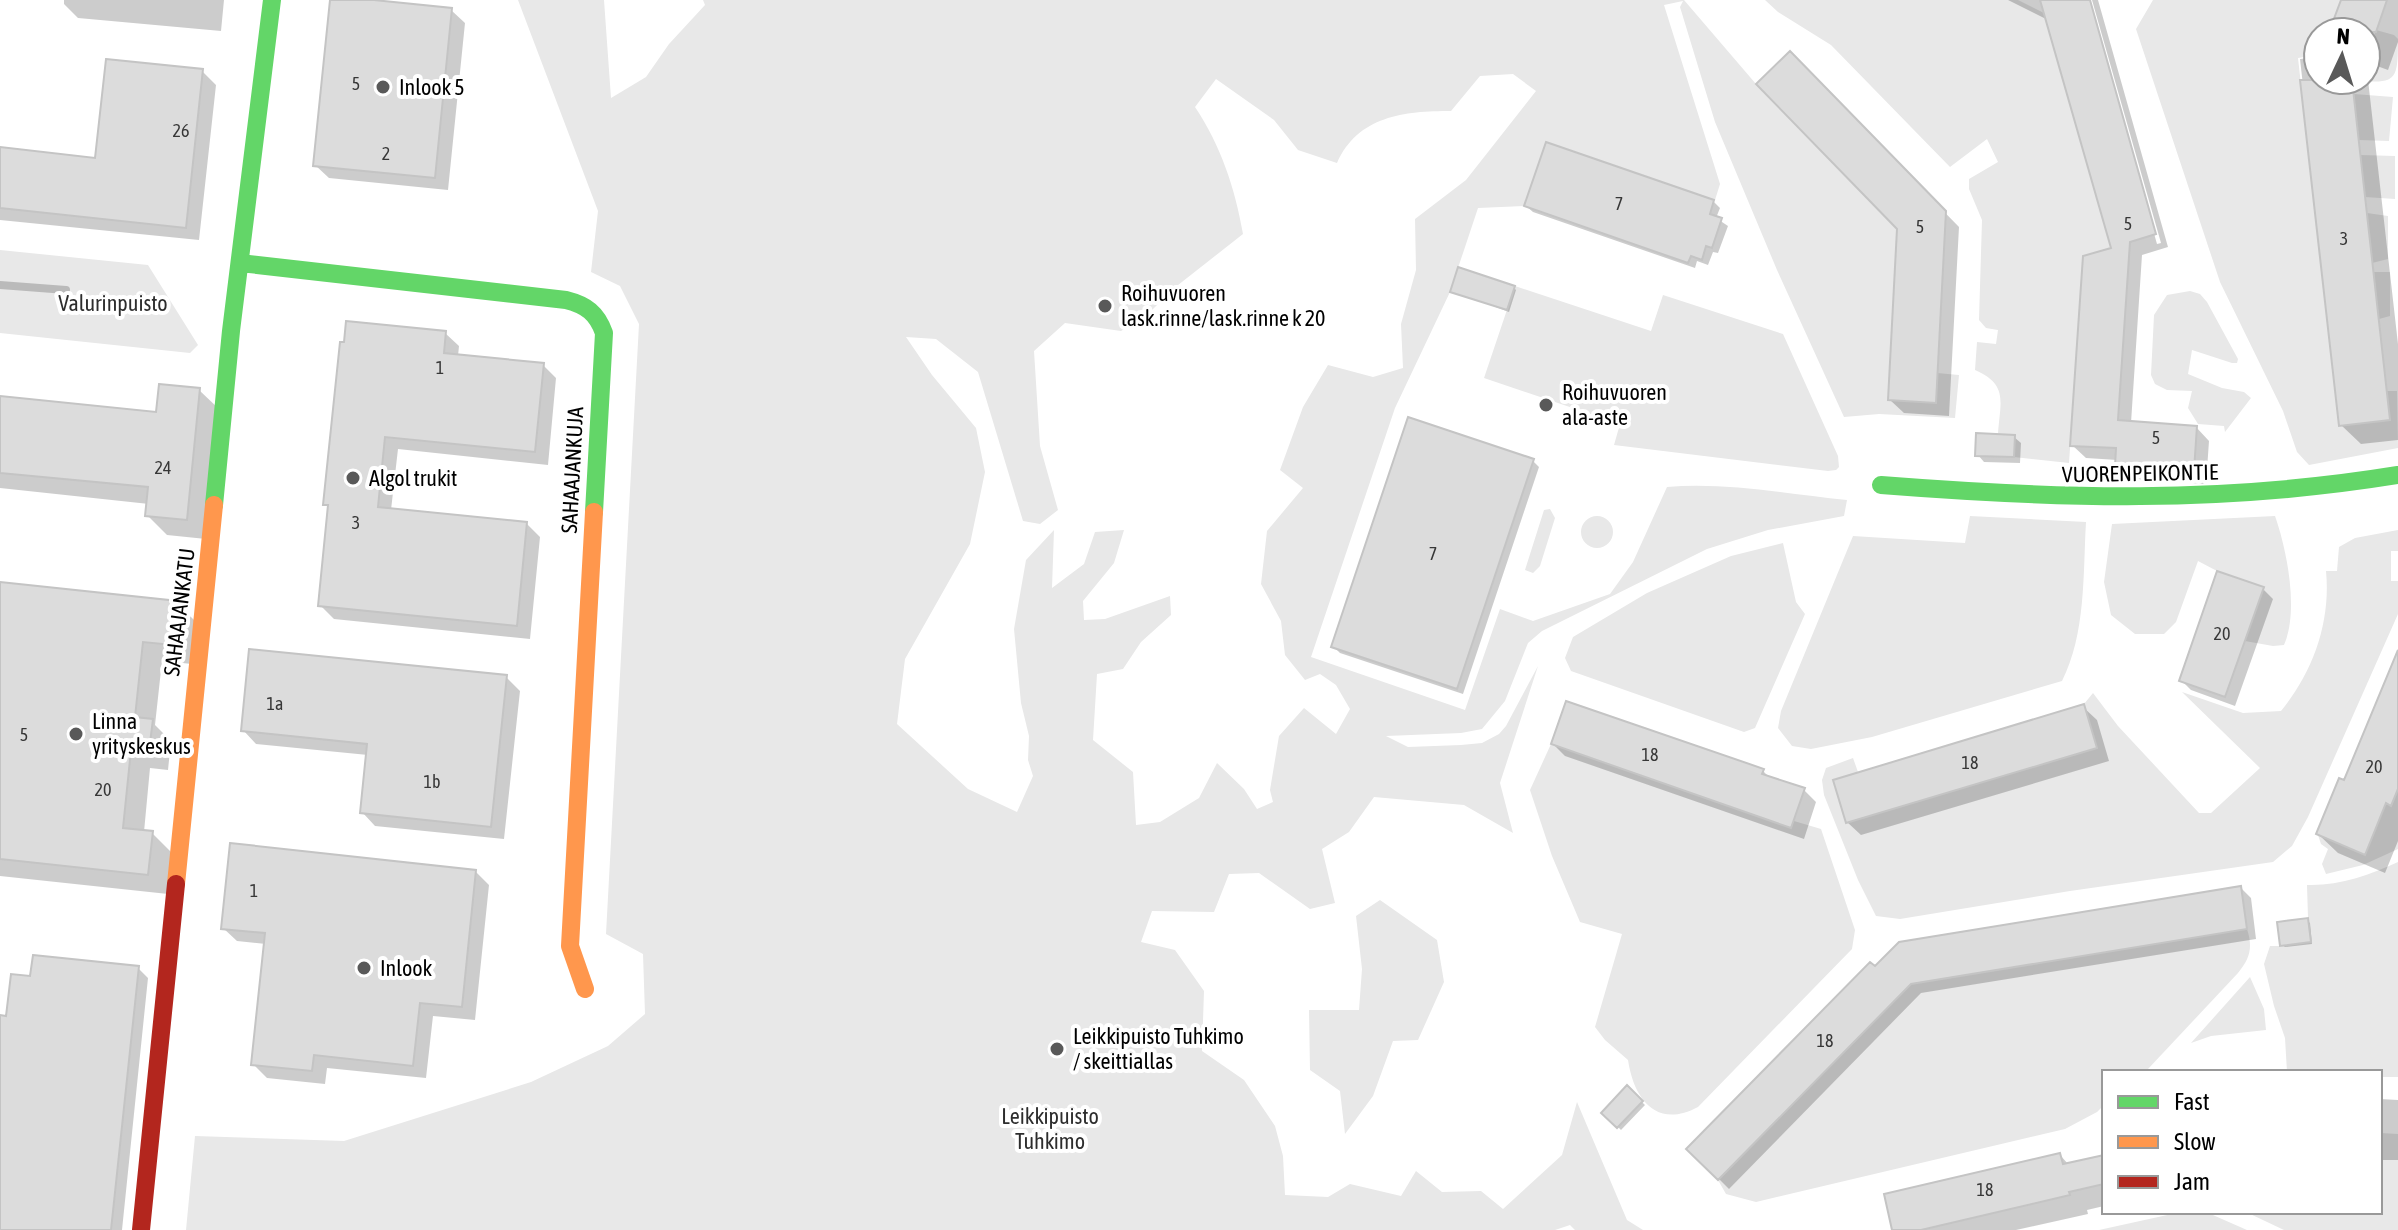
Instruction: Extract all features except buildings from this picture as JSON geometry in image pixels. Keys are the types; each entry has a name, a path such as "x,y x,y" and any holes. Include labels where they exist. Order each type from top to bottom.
{"street":[{"name":"SAHAAJANKATU","path":"141,1230 195,681 272,0"},
{"name":"SAHAAJANKUJA","path":"240,263 566,300 581,304 600,318 604,333 570,946 585,989"},
{"name":"VUORENPEIKONTIE","path":"1881,485 2036,497 2164,499 2293,490 2398,475"}],"green space":[{"name":"Leikkipuisto Tuhkimo","path":"518,0 604,0 611,98 646,77 669,44 705,5 703,0 1684,0 1756,84 1897,229 1937,373 1959,375 1955,418 1879,414 1844,417 1777,270 1715,122 1680,7 1683,1 1664,5 1720,184 1715,200 1547,142 1524,206 1478,208 1450,292 1395,408 1311,657 1465,710 1500,609 1533,621 1610,594 1633,562 1667,487 1734,487 1847,500 1844,516 1768,530 1707,549 1542,631 1528,643 1505,701 1482,729 1461,733 1386,736 1408,747 1482,743 1499,734 1506,726 1538,666 1500,783 1513,833 1464,805 1374,797 1349,832 1322,849 1335,903 1310,909 1259,873 1229,874 1214,912 1152,911 1141,942 1175,950 1204,991 1202,1051 1244,1080 1275,1126 1283,1156 1285,1195 1328,1197 1350,1184 1401,1196 1416,1171 1442,1192 1481,1191 1503,1209 1562,1155 1577,1102 1627,1220 1643,1230 1575,1230 1570,1225 1555,1230 186,1230 195,1136 344,1141 531,1082 608,1046 645,1014 643,954 606,934 639,324 620,286 591,272 598,211","holes":["1513,74 1536,91 1466,180 1415,219 1416,270 1401,324 1403,368 1373,377 1328,365 1303,407 1280,470 1303,488 1267,531 1261,584 1281,621 1285,655 1305,680 1320,674 1336,685 1350,709 1336,734 1304,708 1279,736 1270,790 1273,802 1257,809 1244,789 1217,763 1199,798 1160,822 1136,825 1133,772 1093,740 1097,674 1123,669 1141,642 1171,615 1170,596 1105,619 1084,620 1083,601 1114,563 1124,530 1095,532 1084,564 1052,588 1054,530 1026,560 1014,629 1021,703 1029,736 1028,760 1033,776 1017,812 968,789 897,724 905,659 970,544 985,472 976,428 932,375 906,337 936,339 978,372 1023,521 1040,524 1058,510 1040,446 1034,351 1065,323 1121,331 1147,315 1173,289 1243,234 1226,168 1195,107 1216,79 1274,120 1298,150 1337,163 1357,135 1384,119 1451,111 1480,76"]},
{"path":"1765,0 2018,0 2044,13 2111,248 2083,256 2069,463 2014,457 2015,435 1998,434 2001,404 1998,388 1975,370 1977,342 1996,344 1998,330 1986,328 1979,320 1982,220 1969,189 1969,179 1998,162 1987,139 1950,167 1831,45 1778,12"},
{"path":"2153,0 2341,0 2335,16 2302,16 2302,57 2298,58 2339,425 2390,420 2387,391 2397,391 2398,448 2309,465 2297,452 2283,411 2220,282 2136,29"},
{"path":"2382,32 2398,39 2395,72 2392,78 2382,80"},
{"path":"2354,96 2393,97 2389,141 2359,140"},
{"path":"2360,155 2395,156 2395,199 2365,197"},
{"path":"2367,213 2388,216 2388,259 2372,263"},
{"name":"Valurinpuisto","path":"0,250 148,265 198,345 190,353 0,333"},
{"path":"2374,272 2390,272 2390,316 2379,319"},
{"path":"1515,286 1651,331 1663,295 1783,334 1838,456 1839,467 1828,471 1614,445 1620,424 1484,378"},
{"path":"2190,291 2200,294 2207,302 2238,359 2237,363 2232,363 2192,350 2188,374 2222,388 2244,392 2251,398 2225,432 2224,426 2198,424 2188,408 2192,391 2167,390 2155,384 2151,375 2154,315 2167,295"},
{"path":"1550,509 1555,518 1540,566 1533,573 1525,570 1544,510"},
{"path":"1597,516 1608,521 1613,532 1608,543 1597,548 1586,543 1581,532 1586,521"},
{"path":"1970,516 2086,522 2079,624 2070,663 2062,681 1872,737 1811,749 1792,746 1778,728 1781,711 1853,536 1965,543"},
{"path":"2275,516 2290,580 2291,615 2284,645 2245,641 2263,588 2198,561 2176,622 2164,634 2135,634 2111,615 2104,582 2112,524"},
{"path":"2398,530 2398,551 2391,551 2391,581 2398,581 2398,614 2308,817 2292,846 2273,862 1900,919 1876,916 1824,795 1822,780 1826,768 1853,758 1858,772 1833,780 1846,823 2084,704 2093,693 2118,726 2199,813 2211,813 2260,768 2182,692 2243,713 2281,711 2311,663 2326,609 2326,571 2337,571 2339,547 2355,538"},
{"path":"1783,543 1796,602 1805,614 1755,728 1744,732 1571,671 1565,658 1573,637 1647,593 1731,556"},
{"path":"1551,744 1791,828 1794,821 1821,829 1855,930 1852,949 1698,1107 1683,1113 1671,1115 1650,1107 1636,1087 1628,1060 1595,1027 1622,934 1580,922 1552,856 1530,790"},
{"path":"2398,789 2398,849 2363,865 2326,874 2322,864 2328,849 2321,844 2318,835 2365,854 2386,803 2392,805"},
{"path":"2398,862 2398,1077 2382,1077 2382,1070 2287,1070 2285,1038 2264,964 2270,946 2280,946 2308,918 2307,885 2331,884"},
{"path":"1380,900 1437,940 1444,982 1418,1040 1393,1041 1373,1096 1345,1134 1340,1091 1310,1070 1309,1010 1359,1010 1362,969 1356,916"},
{"path":"2247,929 2250,942 2249,952 2238,973 2148,1069 2102,1070 2102,1107 2065,1129 1756,1202 1726,1194 1718,1180 1902,993 1906,985"},
{"path":"2250,977 2264,1009 2266,1030 2211,1036 2191,1043"},
{"path":"2382,1133 2398,1134 2398,1230 2284,1230 2250,1214 2382,1214"},
{"path":"2172,1214 2211,1214 2247,1230 2099,1230"}],"waterway":[{"path":"0,285 66,290"}],"traffic: fast":[{"path":"214,505 231,331 272,0"},
{"path":"240,263 566,300 585,307 598,320 604,333 594,512"},
{"path":"1881,485 2076,496 2203,495 2267,491 2398,475"}],"traffic: slow":[{"path":"176,884 214,505"},
{"path":"585,989 570,946 594,512"}],"traffic: jam":[{"path":"141,1230 176,884"}],"place":[{"name":"Inlook 5","path":"383,87"},
{"name":"Roihuvuoren lask.rinne/lask.rinne k 20","path":"1105,306"},
{"name":"Roihuvuoren ala-aste","path":"1546,405"},
{"name":"Algol trukit","path":"353,478"},
{"name":"Linna yrityskeskus","path":"76,734"},
{"name":"Inlook","path":"364,968"},
{"name":"Leikkipuisto Tuhkimo / skeittiallas","path":"1057,1049"}]}
